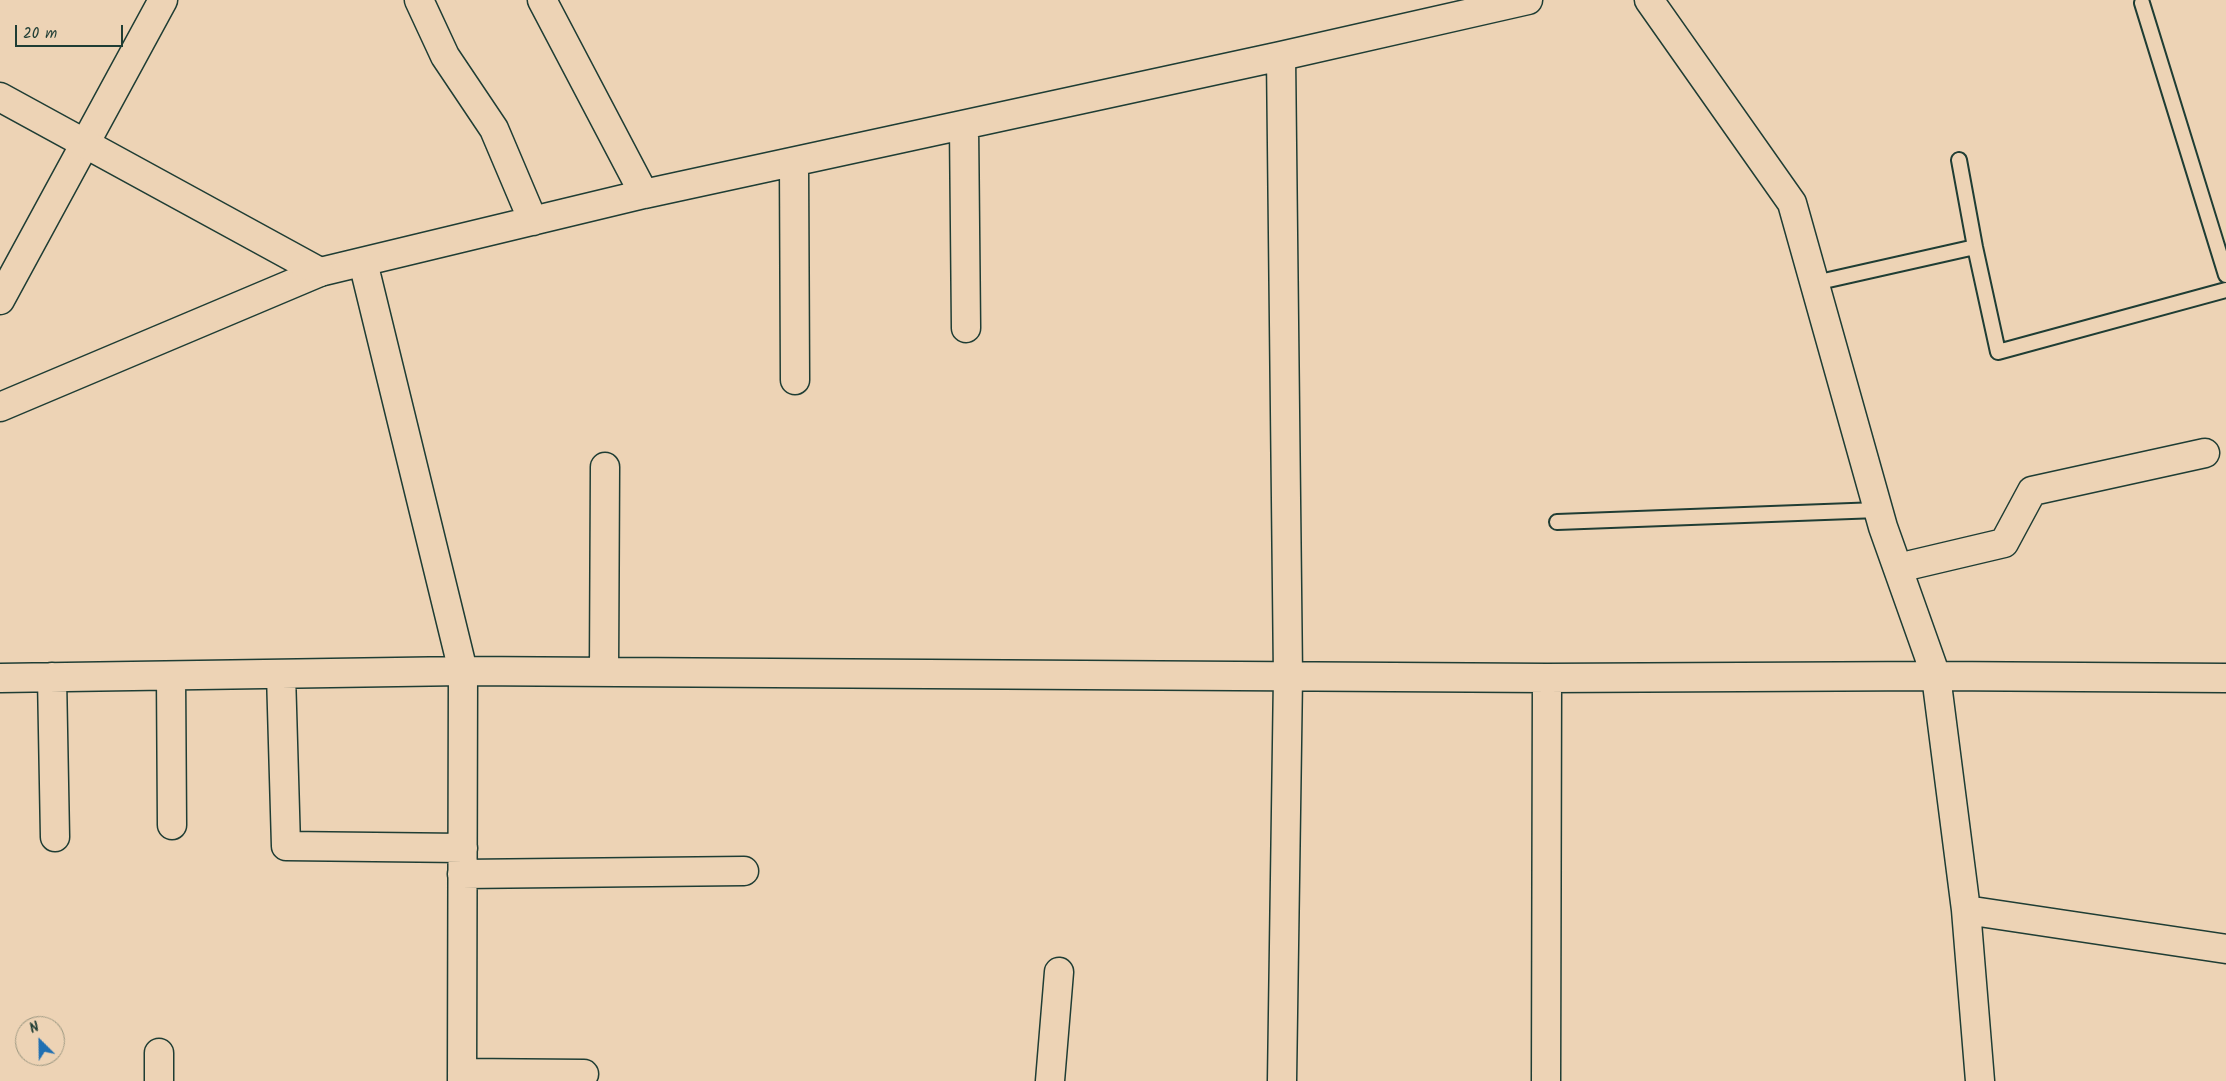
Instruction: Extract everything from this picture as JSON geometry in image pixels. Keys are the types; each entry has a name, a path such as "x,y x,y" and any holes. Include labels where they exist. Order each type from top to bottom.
{"street":[{"path":"0,300 163,0"},
{"path":"419,0 445,56 494,130 533,221"},
{"path":"542,0 644,194"},
{"path":"0,407 320,272 644,194 1281,56 1528,0"},
{"path":"1649,0 1792,203 1878,510 1936,676 1966,910 1980,1081"},
{"path":"1281,56 1288,676 1282,1081"},
{"path":"0,97 320,272"},
{"path":"964,125 966,328"},
{"path":"794,162 795,380"},
{"path":"363,262 463,671 462,1077 584,1074"},
{"path":"1898,568 2004,543 2032,491 2206,453"},
{"path":"604,672 605,467"},
{"path":"0,678 463,671 1547,678 1936,676 2226,678"},
{"path":"281,674 286,846 463,861 744,871"},
{"path":"171,676 172,825"},
{"path":"52,678 55,837"},
{"path":"1546,1081 1547,678"},
{"path":"1966,910 2226,949"},
{"path":"1050,1081 1059,972"},
{"path":"159,1053 160,1081"}],"lane":[{"path":"2142,3 2226,275"},
{"path":"1959,160 1975,247 1998,352 2226,290"},
{"path":"1815,283 1975,247"},
{"path":"1557,522 1878,510"}]}
